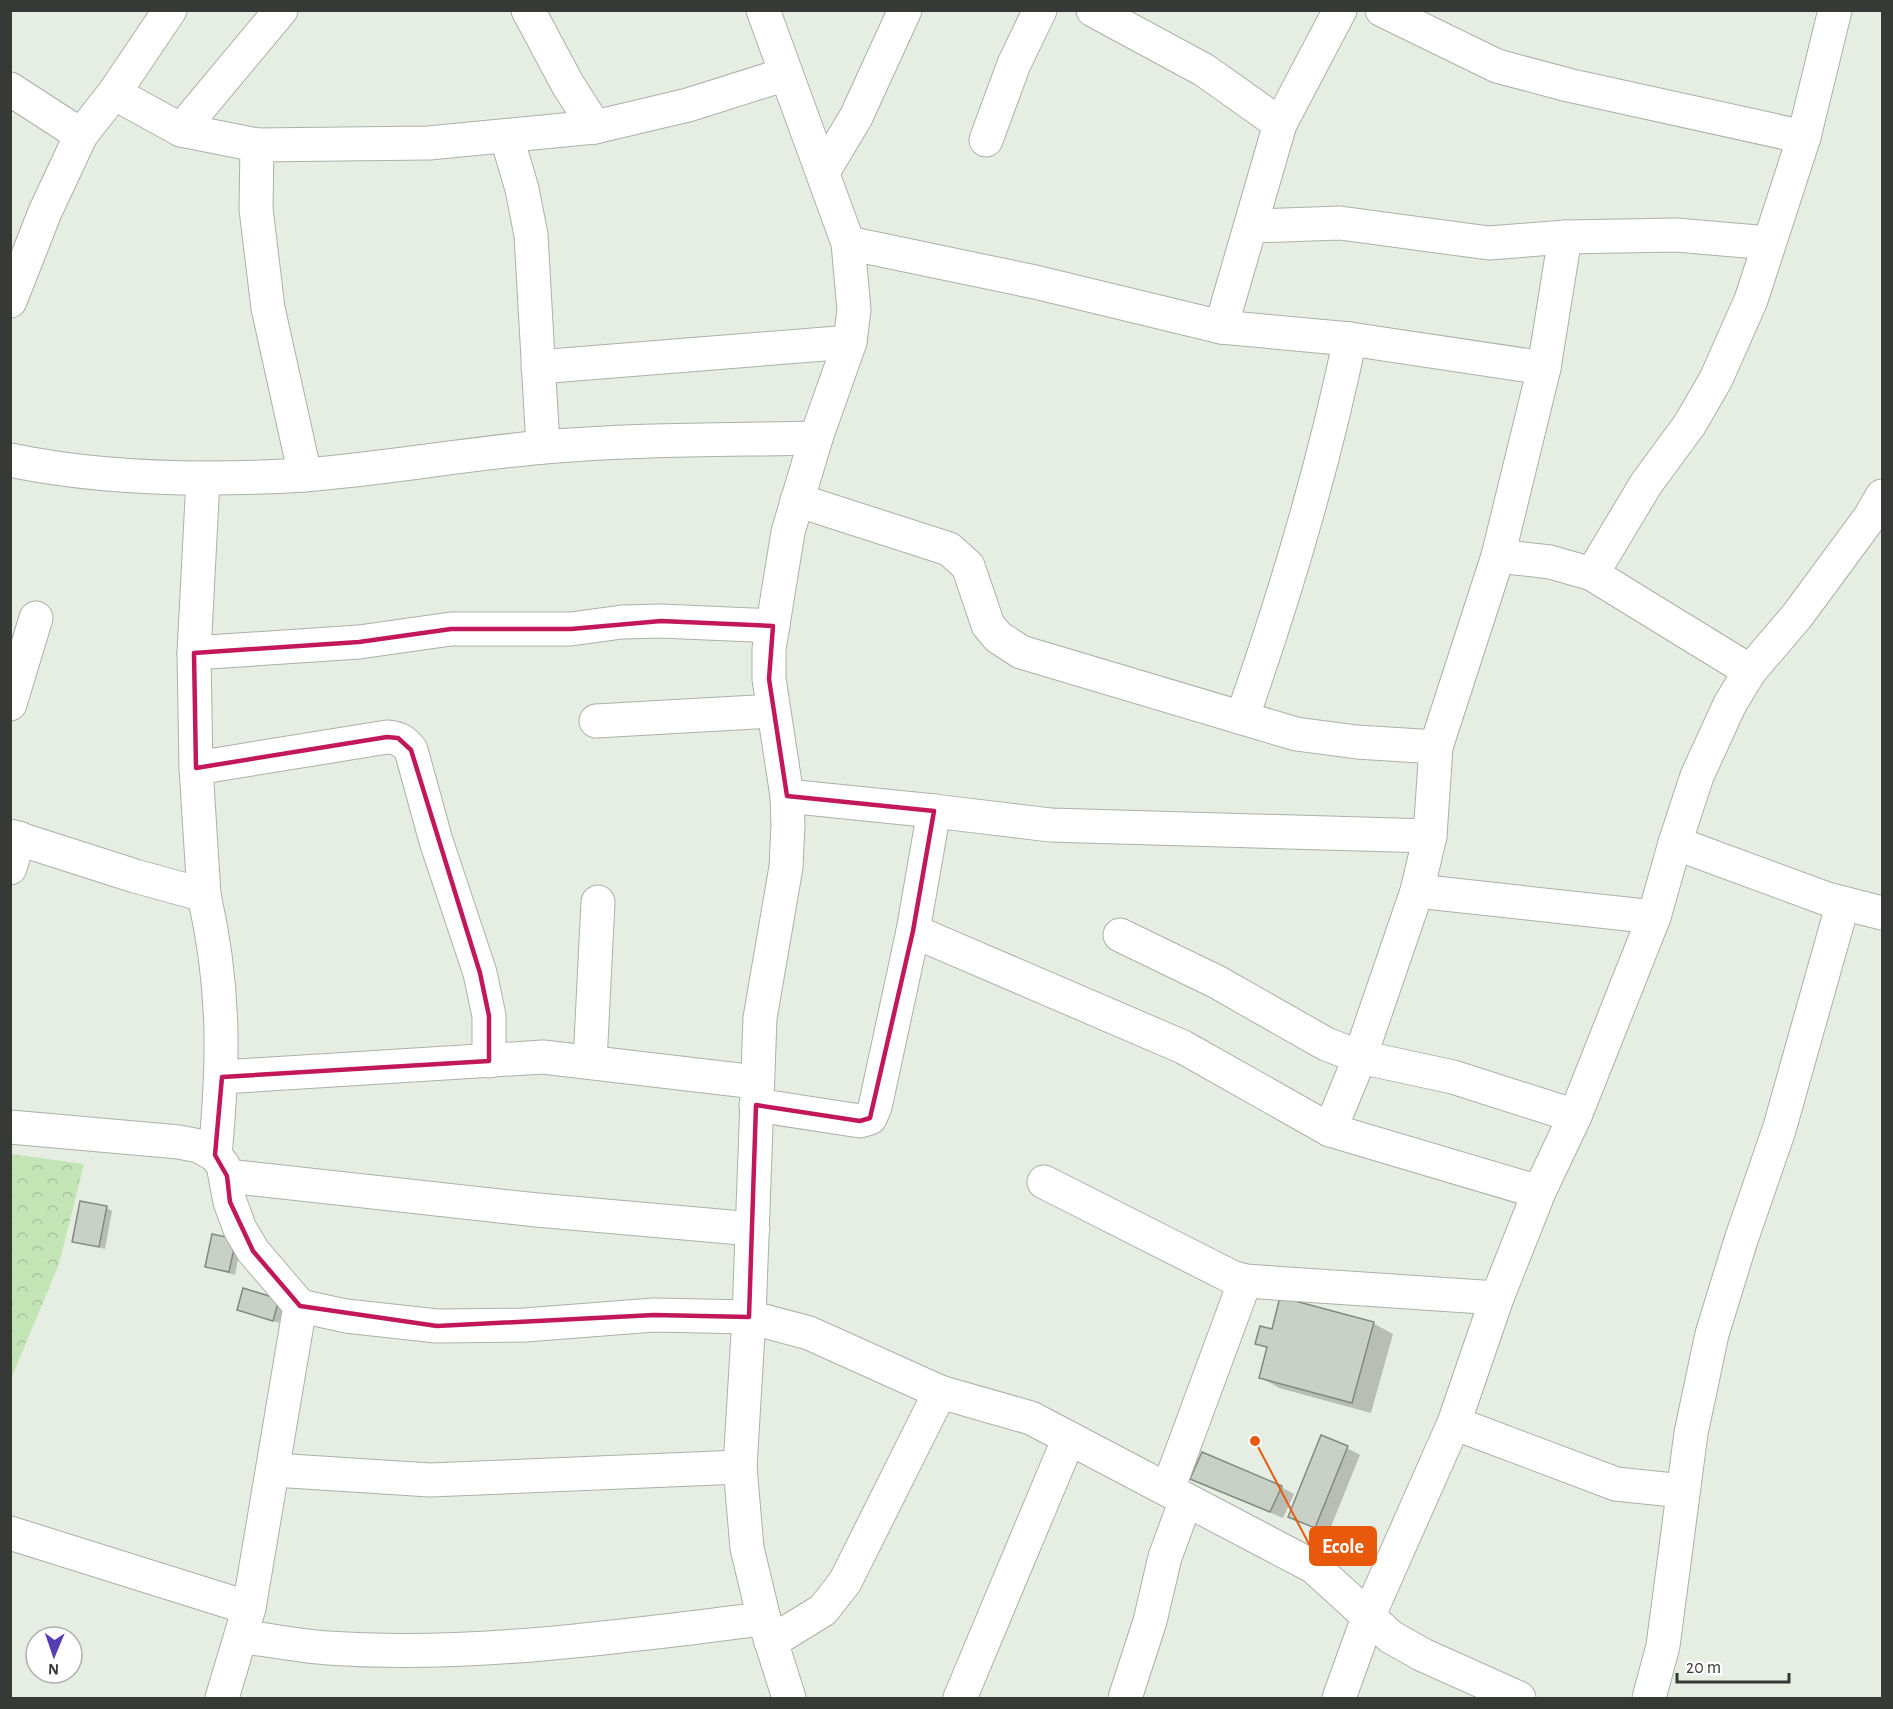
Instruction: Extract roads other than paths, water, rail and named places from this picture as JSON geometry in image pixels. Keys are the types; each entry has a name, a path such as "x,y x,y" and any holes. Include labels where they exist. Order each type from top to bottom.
{"street":[{"path":"10,301 41,223 81,135 114,93 170,10"},
{"path":"181,130 281,10"},
{"path":"528,10 567,85 595,127"},
{"path":"763,10 848,243 854,309 850,342 816,438 788,532 773,626 769,679 787,796 786,867 763,996 756,1093 753,1229 740,1467 747,1548 767,1630 789,1698"},
{"path":"823,172 856,117 905,10"},
{"path":"986,140 1014,64 1040,10"},
{"path":"1093,10 1203,70 1280,124"},
{"path":"1221,327 1280,124 1340,10"},
{"path":"1382,10 1497,66 1568,86 1804,137"},
{"path":"1592,574 1646,484 1690,424 1716,379 1751,300 1804,137 1835,10"},
{"path":"114,93 181,130 257,145 429,143 507,138 595,127 688,105 786,74"},
{"path":"10,89 81,135"},
{"path":"507,138 522,189 531,235 543,447"},
{"path":"257,145 255,209 268,308 305,475"},
{"path":"1252,226 1340,223 1489,243 1564,237 1676,235 1769,243"},
{"path":"1330,1130 1360,1057 1417,891 1430,836 1436,747 1498,556 1544,368 1564,237"},
{"path":"848,243 1035,282 1221,327 1350,339 1544,368"},
{"path":"1242,718 1286,591 1314,494 1350,339"},
{"path":"538,367 850,342"},
{"path":"10,460 151,477 203,479 305,475 543,447 816,438"},
{"path":"203,479 194,653 196,768 204,895 214,939 221,990 221,1166 240,1229 253,1251 300,1306 346,1316 437,1326 525,1325 654,1315 749,1317 809,1333 940,1392 1031,1418 1314,1567 1391,1636 1423,1655 1519,1698"},
{"path":"1339,1698 1369,1615 1454,1423 1497,1298 1539,1192 1575,1116 1654,917 1697,776 1730,704 1750,671 1797,616 1870,517 1882,496"},
{"path":"797,500 949,549 961,557 968,566 988,625 998,637 1021,652 1296,734 1357,742 1436,747"},
{"path":"1498,556 1550,562 1592,574 1750,671"},
{"path":"10,704 36,618"},
{"path":"194,653 359,642 451,629 571,629 622,622 661,621 773,626"},
{"path":"596,721 773,711"},
{"path":"196,768 387,737 398,738 405,743 411,750 436,841 480,973 489,1016 489,1060"},
{"path":"787,796 1061,826 1430,836"},
{"path":"222,1077 543,1057 590,1062 756,1093 860,1121 870,1118 875,1107 913,931 934,811"},
{"path":"1675,843 1843,903 1882,913"},
{"path":"13,847 204,895"},
{"path":"1417,891 1654,917"},
{"path":"590,1062 598,902"},
{"path":"1649,1698 1663,1646 1691,1433 1712,1334 1779,1130 1843,903"},
{"path":"913,931 1183,1047 1330,1130 1539,1192"},
{"path":"1120,935 1233,991 1326,1044 1360,1057 1454,1077 1575,1116"},
{"path":"10,1127 179,1142 199,1146 221,1166 537,1210 753,1229"},
{"path":"1044,1182 1150,1238 1245,1281 1497,1298"},
{"path":"1125,1698 1150,1621 1177,1495 1245,1281"},
{"path":"222,1698 246,1623 274,1470 300,1306"},
{"path":"10,1533 246,1623 327,1648 487,1648 609,1638 767,1630 822,1610 845,1582 940,1392"},
{"path":"1454,1423 1616,1484 1683,1491"},
{"path":"960,1698 1069,1438"},
{"path":"274,1470 453,1480 740,1467"}],"place":[{"name":"Ecole","path":"1255,1441"}]}
